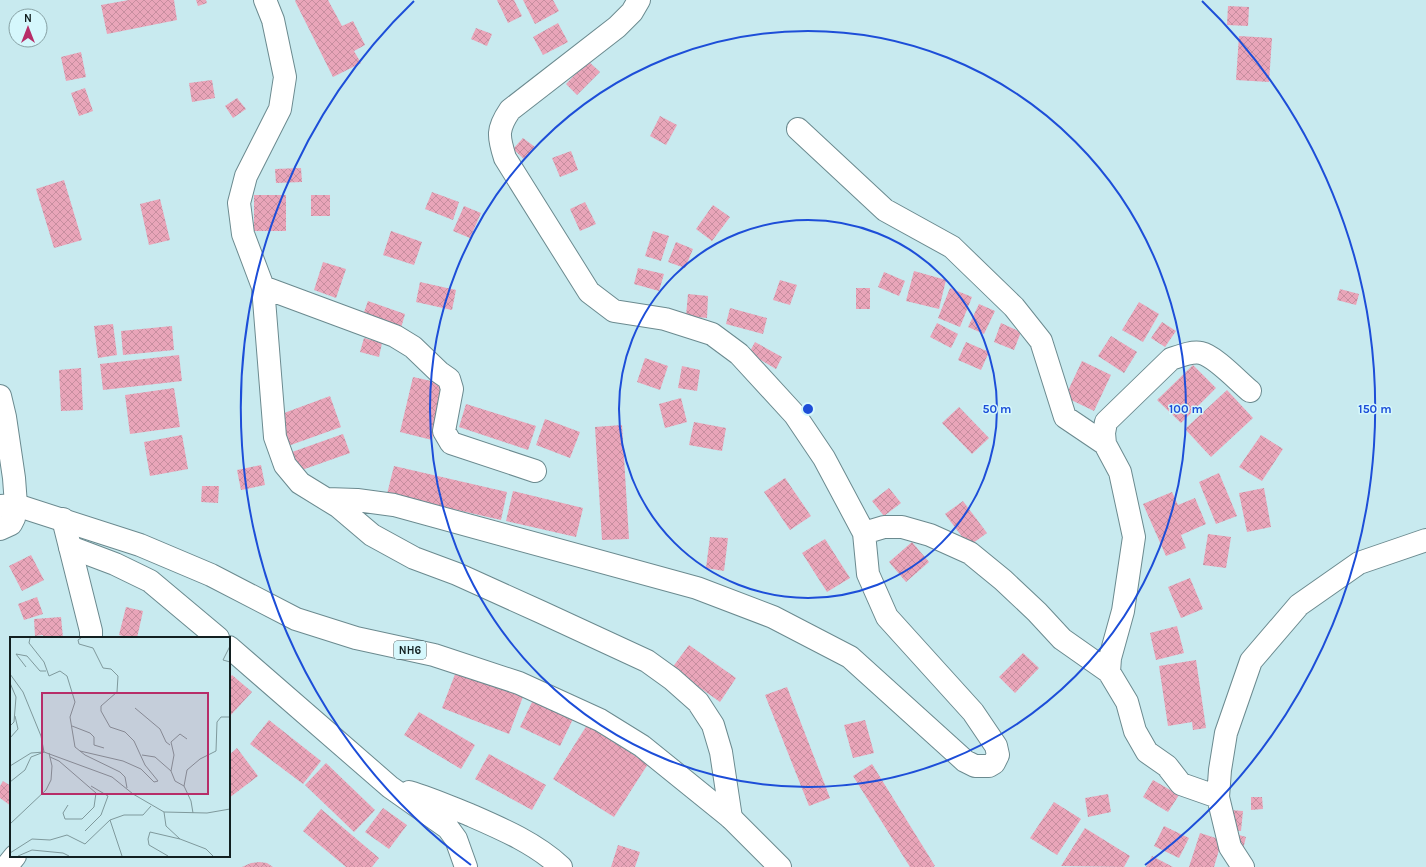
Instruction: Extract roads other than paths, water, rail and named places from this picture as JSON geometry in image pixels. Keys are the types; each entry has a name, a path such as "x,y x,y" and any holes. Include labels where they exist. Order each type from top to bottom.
{"main road":[{"path":"265,0 273,20 285,77 280,109 246,176 239,203 243,234 262,287 275,437 285,465 300,483 339,507 372,535 414,558 457,574 647,661 672,679 698,702 713,725 721,752 731,818"},
{"path":"327,499 356,500 394,505 697,588 773,617 850,657 965,761 975,766 990,766 994,763 998,756 998,750 973,712 887,617 868,574 864,533 824,458 795,415 763,378 739,354 712,334 665,319 614,311 589,292 505,158 499,139 502,122 510,110 617,27 632,12 640,0"},
{"path":"798,129 885,210 952,247 1014,307 1041,341 1065,417 1105,444"},
{"path":"262,287 395,336 413,348 439,372 449,379 452,389 444,431 451,443 535,470"},
{"path":"1109,672 1110,658 1123,611 1134,537 1120,472 1105,444 1104,433 1106,422 1171,359 1185,354 1200,352 1211,357 1250,391"},
{"path":"0,396 5,417 14,478 8,505 14,518 11,524 0,529"},
{"name":"NH6","path":"8,505 63,520 140,545 211,575 296,619 356,638 434,655 519,683 600,720 642,746 731,818 780,867"},
{"path":"63,520 92,631 91,637"},
{"path":"864,533 884,527 902,527 930,535 970,552 1037,612 1062,639 1109,672 1127,702 1136,731 1147,752 1168,766 1181,784 1218,796"},
{"path":"1243,867 1230,847 1218,796 1220,770 1226,733 1251,661 1299,605 1359,563 1426,540"},
{"path":"70,547 115,564 150,581 217,637"},
{"path":"230,648 390,787 448,828 456,839 466,867"},
{"path":"390,787 429,798 495,826 526,841 562,867"},
{"path":"6,867 14,857"}]}
